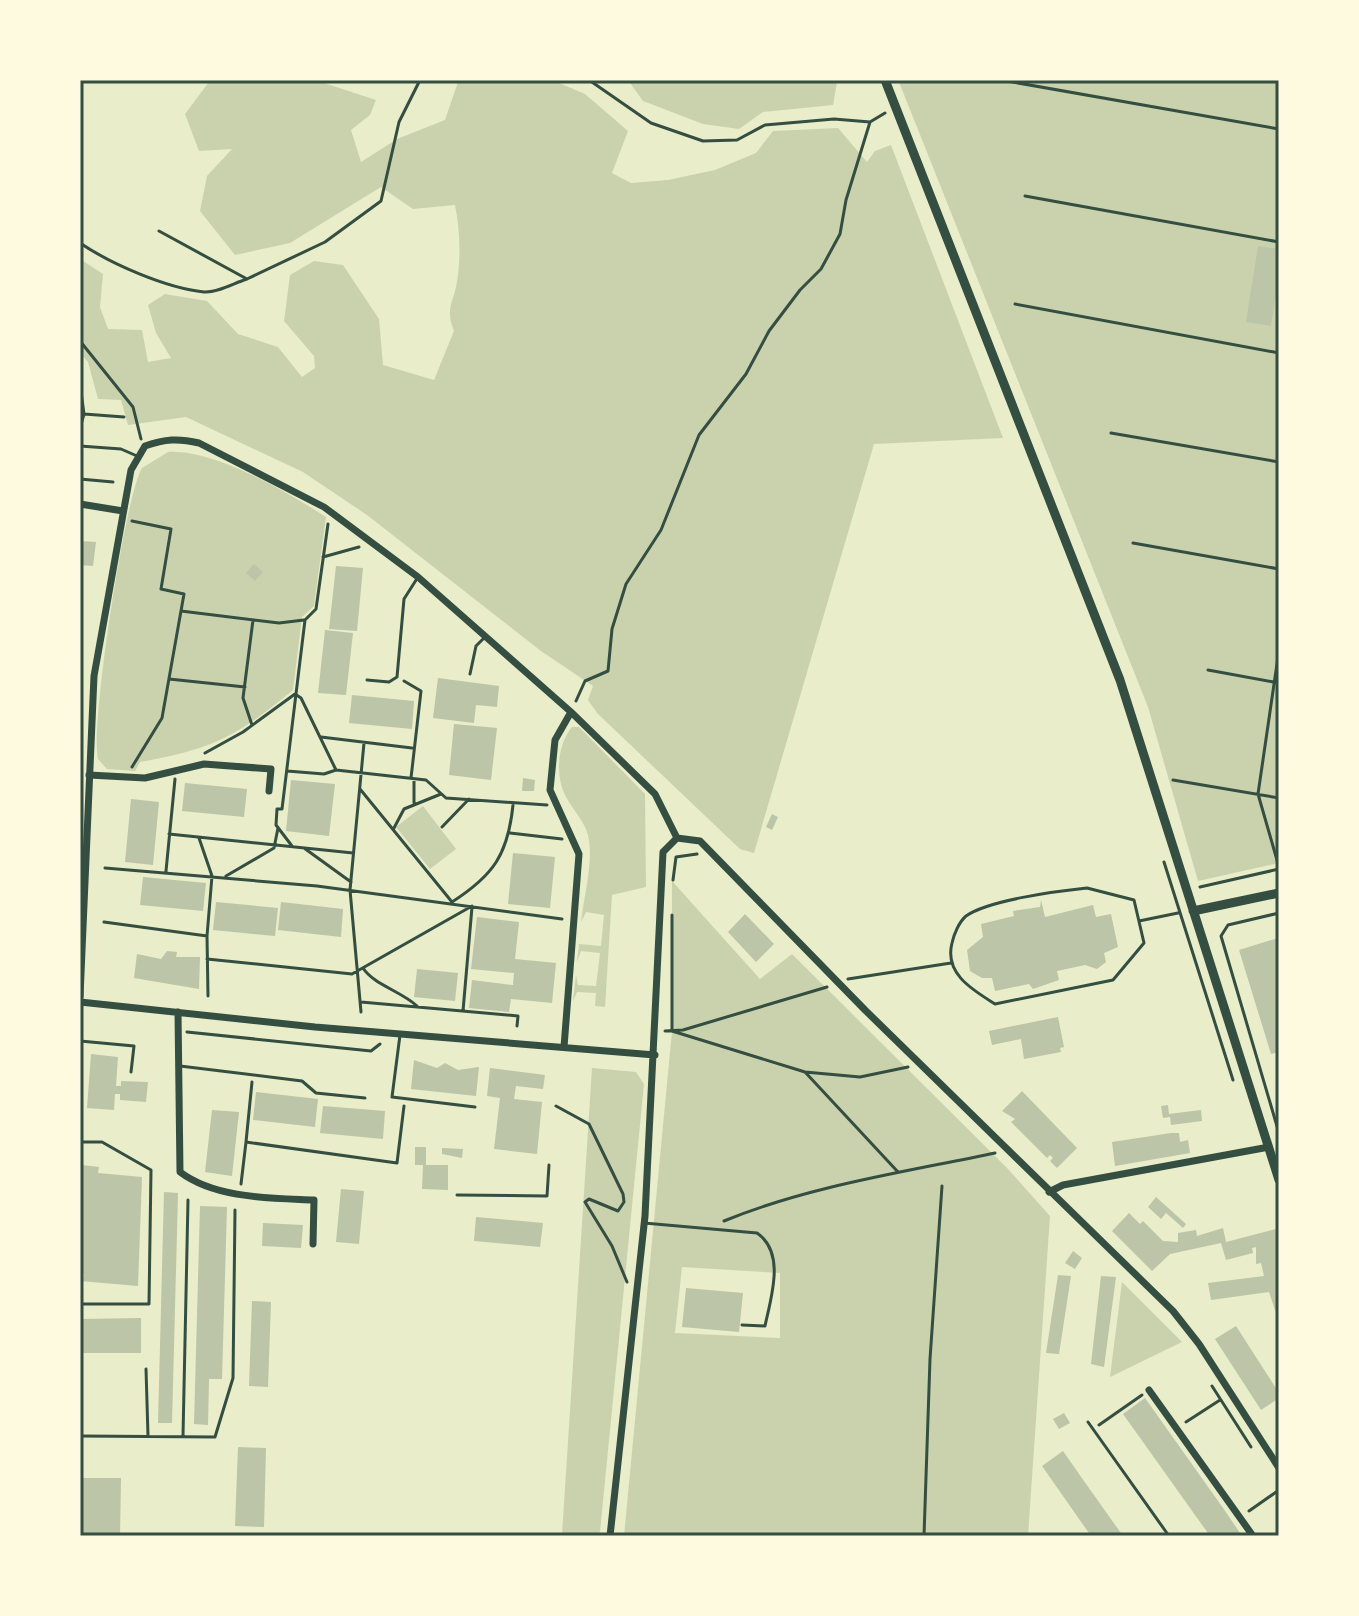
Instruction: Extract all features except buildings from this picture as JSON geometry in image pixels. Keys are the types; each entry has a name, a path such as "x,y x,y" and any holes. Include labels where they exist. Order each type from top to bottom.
{"street":[{"path":"885,80 1120,680 1279,1180"},
{"path":"655,1055 400,1035 80,999 82,882 94,676 122,515 137,456 145,446 179,438 199,443 334,514 418,577 571,712 655,794 677,838"},
{"path":"80,504 122,515"},
{"path":"564,1047 579,854 550,790 555,740 571,712"},
{"path":"89,775 130,778 176,772 204,764 271,769 269,791"},
{"path":"677,838 700,841 1049,1192 1173,1311 1199,1344 1279,1468"},
{"path":"610,1536 644,1223 657,1030 663,852 677,838"},
{"path":"1193,911 1279,893"},
{"path":"178,1012 176,1065 180,1172 199,1183 240,1193 314,1200 313,1244"},
{"path":"1049,1192 1063,1185 1269,1147"},
{"path":"1149,1390 1253,1536"}],"lane":[{"path":"1001,80 1279,129"},
{"path":"80,384 84,414 80,428"},
{"path":"84,414 124,417"},
{"path":"80,446 121,449 137,456"},
{"path":"80,479 113,482"},
{"path":"367,680 389,682 397,677 404,599 418,577"},
{"path":"470,674 476,646 485,637"},
{"path":"400,1035 392,1097 475,1107"},
{"path":"80,1041 134,1046 131,1072"},
{"path":"176,1065 302,1081 316,1093 365,1098"},
{"path":"80,1142 102,1142 151,1170 149,1304 80,1304"},
{"path":"457,1195 547,1196 549,1165"},
{"path":"183,1436 188,1200"},
{"path":"80,1436 215,1437 233,1378 235,1210"},
{"path":"644,1223 757,1233 771,1246 771,1294 765,1326 742,1325"},
{"path":"146,1369 148,1436"},
{"path":"1088,1422 1169,1536"}],"path":[{"path":"80,243 102,257 177,286 207,292 247,279 325,242 381,201 399,122 420,80"},
{"path":"589,80 651,123 703,141 737,140 765,125 834,119 870,122 895,108"},
{"path":"571,712 585,681 608,671 612,629 626,584 661,530 699,435 746,374 769,331 800,290 821,269 840,234 846,200 870,122"},
{"path":"1025,196 1279,242"},
{"path":"159,231 247,279"},
{"path":"1015,304 1279,353"},
{"path":"80,341 133,407 145,446"},
{"path":"1111,433 1279,462"},
{"path":"276,845 277,809 282,809 305,620 316,609 329,521 334,514"},
{"path":"122,515 171,529 161,589 184,594 162,718 130,771 130,778"},
{"path":"1133,543 1279,569"},
{"path":"323,557 362,546"},
{"path":"181,611 279,623 305,620"},
{"path":"252,725 243,698 253,620"},
{"path":"1196,887 1279,868 1258,794 1277,683 1279,650"},
{"path":"1208,670 1277,683"},
{"path":"397,677 421,691 414,748 414,803"},
{"path":"169,679 245,687"},
{"path":"204,764 205,751 252,725 295,694"},
{"path":"295,694 321,737 336,770"},
{"path":"321,737 414,748"},
{"path":"361,1012 360,970 350,890 364,743"},
{"path":"287,771 324,774 336,770 413,778 426,780 446,798 554,804"},
{"path":"166,871 176,772"},
{"path":"1173,780 1279,798"},
{"path":"360,789 452,902"},
{"path":"394,828 404,809 441,794"},
{"path":"442,827 469,799"},
{"path":"452,902 486,876 501,856 510,833 513,804"},
{"path":"278,828 292,846"},
{"path":"510,833 574,840"},
{"path":"169,834 353,853"},
{"path":"199,838 212,876 207,936 208,996"},
{"path":"226,877 276,845"},
{"path":"304,848 351,882"},
{"path":"1161,850 1236,1089"},
{"path":"672,881 676,857 697,853 706,859"},
{"path":"105,868 166,871 350,890 574,921"},
{"path":"1087,888 1119,893 1134,900 1139,921 1144,943 1113,980 995,1004 960,978 951,963 955,934 964,918 978,910 1048,892 1087,888"},
{"path":"207,959 352,974 472,906"},
{"path":"463,1011 472,906"},
{"path":"672,911 672,1031"},
{"path":"1139,921 1179,913"},
{"path":"1279,913 1228,925 1221,936 1279,1133"},
{"path":"104,922 207,936"},
{"path":"842,986 849,978 951,963"},
{"path":"360,970 407,996 417,1006"},
{"path":"818,976 835,993"},
{"path":"672,1031 829,986"},
{"path":"361,1002 518,1016 517,1026"},
{"path":"177,1028 186,1032 371,1051 381,1044 399,1046"},
{"path":"657,1030 672,1031 805,1072 839,1077 892,1073 910,1067 899,1056"},
{"path":"805,1072 899,1173"},
{"path":"240,1193 253,1075"},
{"path":"246,1142 397,1163 405,1098"},
{"path":"556,1106 589,1124 619,1185 623,1194 622,1208 613,1211 589,1199 585,1202 585,1208 612,1246 623,1279 638,1286"},
{"path":"986,1142 1006,1161"},
{"path":"706,1229 753,1209 997,1152"},
{"path":"924,1536 929,1373 942,1186"},
{"path":"1210,1382 1245,1440"},
{"path":"1093,1429 1149,1390"},
{"path":"1176,1428 1220,1400"},
{"path":"1239,1517 1278,1487"}],"green space":[{"path":"315,80 376,100 370,115 351,130 361,162 397,139 445,120 458,82 552,80 585,94 628,131 612,173 631,183 668,180 715,170 756,153 773,131 838,128 867,162 875,151 891,145 1003,438 874,444 754,853 740,849 598,714 588,700 593,686 541,651 367,515 303,472 186,417 128,425 121,400 98,399 88,362 80,353 80,259 103,274 100,307 108,329 142,330 148,362 171,358 156,333 148,305 165,294 207,301 238,334 278,347 302,377 315,368 314,356 284,321 290,275 314,261 343,265 379,319 383,365 434,380 454,331 450,311 457,282 459,253 455,205 413,209 381,187 290,243 235,255 200,211 207,176 232,149 199,151 185,114 209,82"},
{"path":"628,80 837,82 833,105 763,112 739,129 703,124 643,101"},
{"path":"1279,80 1279,863 1198,881 1148,707 899,82"},
{"path":"168,452 207,457 250,474 326,517 314,606 302,617 293,690 273,706 239,730 205,746 140,762 135,771 107,769 98,759 97,738 118,564 142,468"},
{"path":"572,727 579,727 645,794 646,887 612,895 605,1007 595,1006 596,993 577,992 573,1001 576,975 578,985 596,986 600,953 581,951 577,962 579,944 601,946 604,915 586,912 581,922 590,845 584,825 562,789 559,770 563,743"},
{"path":"423,806 456,849 430,869 396,827"},
{"path":"672,881 760,979 792,954 1007,1168 1050,1216 1028,1536 624,1536 672,1031","holes":["682,1267 780,1273 780,1338 675,1333"]},
{"path":"592,1068 636,1072 644,1084 600,1532 589,1536 562,1535"},
{"path":"1122,1282 1182,1342 1110,1377"}]}
